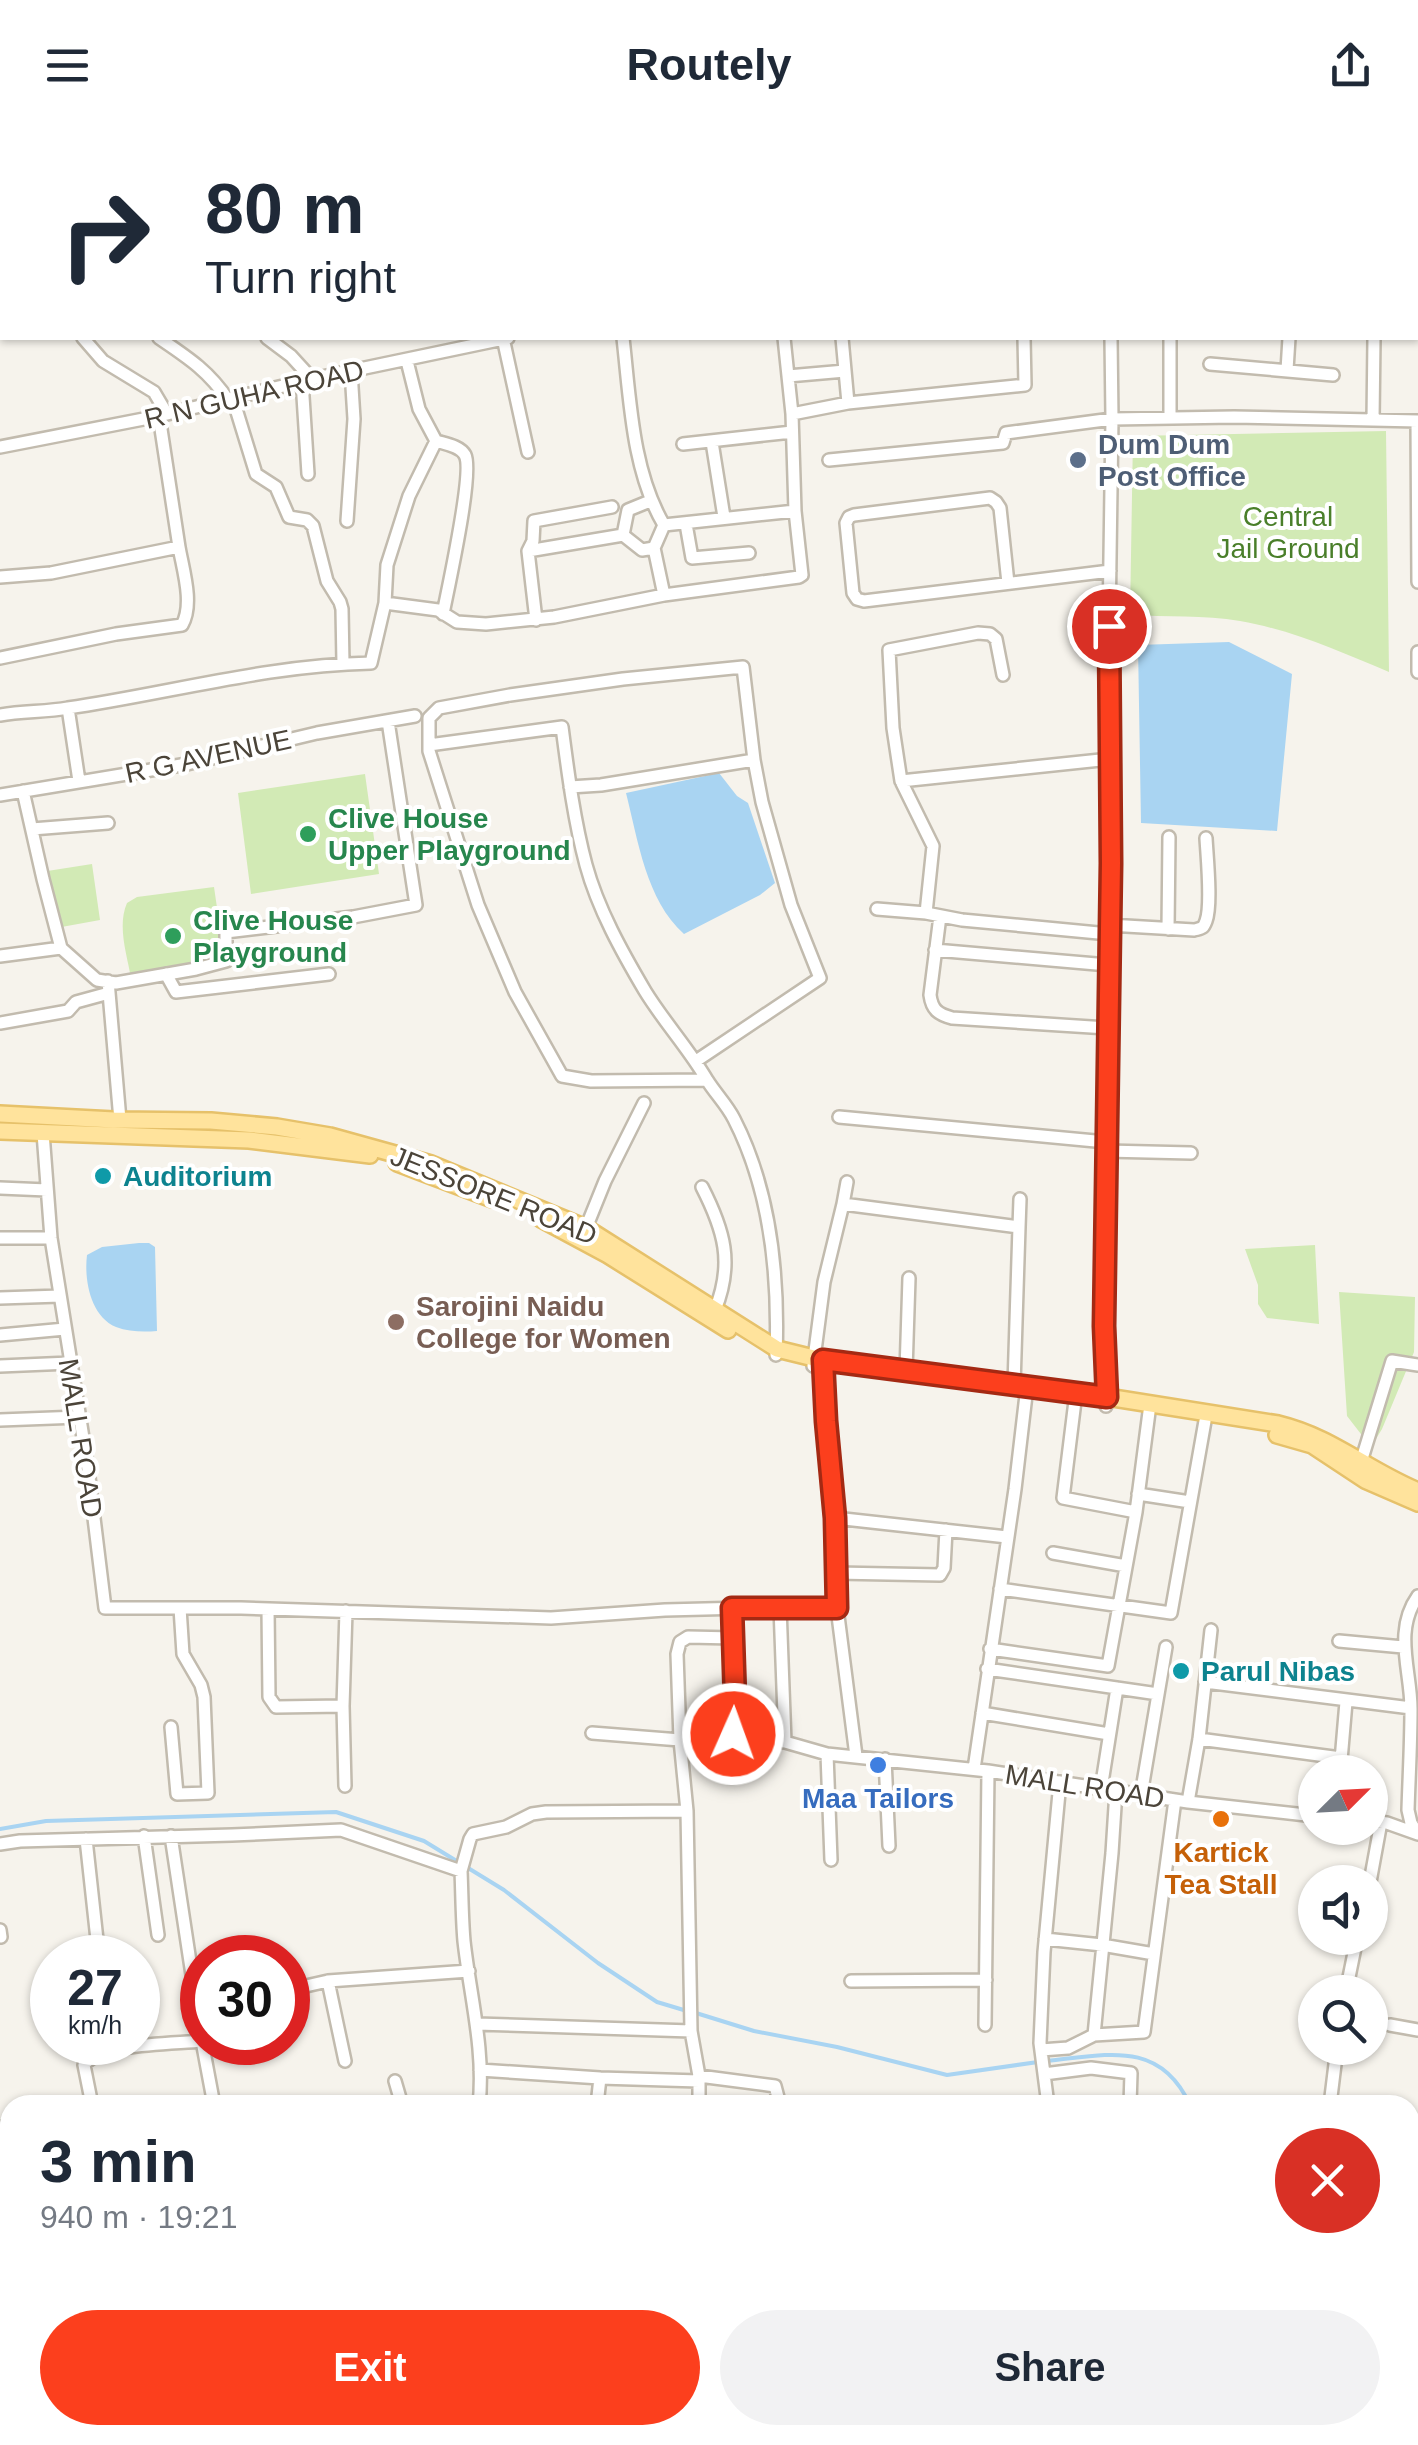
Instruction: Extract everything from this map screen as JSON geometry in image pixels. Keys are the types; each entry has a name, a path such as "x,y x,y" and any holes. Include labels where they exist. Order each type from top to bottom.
{"main road":[{"name":"JESSORE ROAD","path":"0,1114 277,1127 431,1164 586,1228 777,1352"},
{"path":"0,1123 256,1133 352,1147"},
{"name":"JESSORE ROAD","path":"0,1131 352,1147"},
{"name":"JESSORE ROAD","path":"389,1156 559,1228 624,1264 703,1316 777,1352 818,1363 1302,1430 1380,1474 1418,1490"},
{"name":"JESSORE ROAD","path":"818,1363 906,1372 1075,1401 1106,1402 1266,1432 1312,1445 1364,1480 1418,1504"}],"street":[{"path":"0,658 182,624 186,620 163,415 154,392 103,360 86,340"},
{"path":"162,340 215,380 231,400 256,474 276,487 289,517 307,520 313,526 327,581 340,602 343,664"},
{"path":"271,340 291,356 307,380 308,474"},
{"name":"R N GUHA ROAD","path":"0,446 163,415 497,340"},
{"path":"506,340 528,452"},
{"path":"624,340 640,467 650,502 664,525"},
{"path":"384,603 438,610 456,622 486,624 536,620 664,595 799,578 802,575 792,414 784,340"},
{"path":"842,340 848,403"},
{"path":"792,414 848,403 1025,385 1024,340"},
{"path":"1106,1402 1110,340"},
{"path":"1170,340 1170,418"},
{"path":"1287,370 1289,340"},
{"path":"1373,420 1374,340"},
{"path":"406,360 419,409 436,442 458,448 467,462 443,614"},
{"path":"1210,364 1334,375"},
{"path":"347,521 354,418 351,371"},
{"path":"788,376 845,371"},
{"path":"829,460 1003,443 1006,433 1112,419 1417,421 1418,582"},
{"path":"683,444 792,432"},
{"path":"0,697 2,715 68,708 318,664 371,663 384,603 387,565 409,496 436,442"},
{"path":"712,442 724,517"},
{"path":"1008,583 1000,508 990,498 854,515 846,523 853,593 857,599 864,600 1110,571"},
{"path":"623,535 628,510 650,502"},
{"path":"536,620 528,551 534,521 612,507"},
{"path":"664,525 796,510"},
{"path":"686,524 692,558 748,553"},
{"path":"664,525 654,548 664,595"},
{"path":"528,551 623,535 642,550 654,548"},
{"path":"0,577 51,574 180,548"},
{"path":"926,913 933,846 901,781 889,650 990,634 996,639 1003,675"},
{"path":"1418,652 1418,672"},
{"path":"696,1061 820,978 791,905 762,802 743,667 510,694 439,708 428,718 429,751 478,906 515,992 562,1076 591,1080 707,1080"},
{"path":"68,708 79,781"},
{"name":"R G AVENUE","path":"0,795 187,764 317,733 416,716"},
{"path":"0,1023 68,1011 76,1002 116,983 226,961 226,932 353,918 416,905 388,721"},
{"path":"429,745 562,727 586,865 609,923 646,993 732,1114 754,1166 768,1212 777,1352"},
{"path":"901,781 1110,759"},
{"path":"570,787 754,760"},
{"path":"23,791 62,948 108,987"},
{"path":"32,829 108,823"},
{"path":"1168,929 1169,838"},
{"path":"877,909 1109,929 1194,930 1205,925 1208,906 1206,838"},
{"path":"940,916 930,995 933,1008 942,1015 1107,1028"},
{"path":"0,956 62,948"},
{"path":"934,950 1108,965"},
{"path":"166,974 176,992 329,974"},
{"path":"108,987 120,1120"},
{"path":"586,1228 644,1103"},
{"path":"839,1117 1191,1153"},
{"name":"MALL ROAD","path":"43,1133 51,1238 105,1608 241,1608 551,1618 732,1608 837,1608"},
{"path":"846,1182 824,1282 818,1363 835,1518 837,1608 856,1756"},
{"path":"702,1187 724,1242 724,1281 715,1310"},
{"path":"0,1188 47,1190"},
{"path":"985,2026 982,1713 1007,1537 1020,1390 1020,1198"},
{"path":"843,1204 1018,1227"},
{"path":"0,1238 51,1238"},
{"path":"906,1372 909,1278"},
{"path":"0,1298 60,1296"},
{"path":"0,1335 65,1329"},
{"path":"1361,1462 1392,1361 1418,1365"},
{"path":"0,1366 70,1363"},
{"path":"1075,1401 1063,1498 1136,1512"},
{"path":"990,1649 1108,1666 1136,1512 1148,1412"},
{"path":"0,1420 80,1417"},
{"path":"1000,1589 1172,1614 1204,1421"},
{"path":"1138,1494 1190,1502"},
{"path":"835,1518 1007,1537"},
{"path":"836,1574 940,1575 944,1568 946,1530"},
{"path":"1053,1553 1126,1566"},
{"path":"1418,1596 1407,1618 1404,1647 1411,1708 1408,1810 1418,1834"},
{"path":"780,1607 785,1742"},
{"path":"172,1726 177,1794 208,1793 204,1697 184,1654 180,1608"},
{"path":"732,1608 733,1734"},
{"path":"268,1609 269,1697 274,1704 282,1708 343,1706"},
{"path":"344,1786 346,1611"},
{"path":"1040,2047 1068,2048 1094,2036 1144,2032 1181,1801 1198,1739 1211,1630"},
{"path":"699,2095 690,2025 687,1811 676,1654 680,1642 688,1638 733,1638"},
{"path":"1339,1642 1404,1647"},
{"path":"1142,1795 1166,1646"},
{"path":"988,1669 1158,1694"},
{"path":"1206,1682 1411,1708"},
{"path":"1101,1788 1117,1688"},
{"path":"1341,1755 1346,1702"},
{"path":"982,1713 1109,1734"},
{"name":"MALL ROAD","path":"592,1732 680,1740 733,1734 828,1754 981,1770 1181,1801 1298,1814"},
{"path":"1198,1739 1318,1755"},
{"path":"828,1754 831,1860"},
{"path":"885,1759 889,1846"},
{"path":"1047,2095 1040,2047 1060,1782"},
{"path":"1094,2036 1116,1791"},
{"path":"1388,1820 1408,1810"},
{"path":"480,2095 477,2024 464,1940 462,1869 470,1839 478,1832 516,1824 532,1814 546,1812 687,1811"},
{"path":"1388,1825 1418,1834"},
{"path":"0,1844 341,1830 462,1869"},
{"path":"144,1836 158,1935"},
{"path":"171,1836 186,1935"},
{"path":"86,1838 97,1935"},
{"path":"0,1930 1,1937"},
{"path":"1046,1939 1154,1954"},
{"path":"310,1985 468,1971"},
{"path":"851,1982 986,1980"},
{"path":"328,1982 345,2061"},
{"path":"477,2024 690,2025"},
{"path":"1390,2025 1418,2030"},
{"path":"90,2095 84,2065 91,2057 124,2049 180,2044"},
{"path":"206,2065 212,2095"},
{"path":"1331,2095 1336,2065"},
{"path":"1044,2074 1090,2068 1130,2073 1130,2095"},
{"path":"480,2070 600,2078 699,2078 775,2086 777,2095"},
{"path":"599,2095 600,2078"},
{"path":"395,2080 399,2095"}],"green space":[{"name":"Central Jail Ground","path":"1386,431 1389,672 1316,642 1259,625 1213,618 1130,615 1133,436"},
{"name":"Clive House Upper Playground","path":"365,774 379,874 251,894 238,793"},
{"path":"92,864 100,920 56,928 41,872"},
{"name":"Clive House Playground","path":"214,887 224,956 131,978 123,931 127,903 137,897"},
{"path":"1315,1245 1319,1324 1267,1318 1258,1304 1258,1285 1245,1249"},
{"path":"1339,1292 1415,1297 1414,1352 1371,1447 1347,1416"}],"water":[{"path":"1229,642 1292,674 1277,831 1141,823 1138,645"},
{"path":"719,773 737,796 748,803 775,883 760,895 684,934 652,887 626,793"},
{"path":"139,1243 155,1247 157,1331 126,1330 107,1322 95,1306 88,1285 87,1255 102,1247"}],"waterway":[{"path":"0,1829 46,1821 336,1812 424,1841 504,1890 598,1963 657,2002 687,2011"},
{"path":"696,2013 754,2031 947,2075 1038,2062"},
{"path":"1047,2061 1110,2055 1147,2060 1163,2069 1184,2095"}],"place":[{"name":"Dum Dum Post Office","path":"1078,460"},
{"name":"Clive House Upper Playground","path":"308,834"},
{"name":"Clive House Playground","path":"173,936"},
{"name":"Auditorium","path":"103,1176"},
{"name":"Sarojini Naidu College for Women","path":"396,1322"},
{"name":"Parul Nibas","path":"1181,1671"},
{"name":"Maa Tailors","path":"878,1765"},
{"name":"Kartick Tea Stall","path":"1221,1819"}],"route":[{"path":"733,1734 732,1608 837,1608 835,1518 823,1360 1107,1397 1104,1326 1111,863 1109,626"}]}
